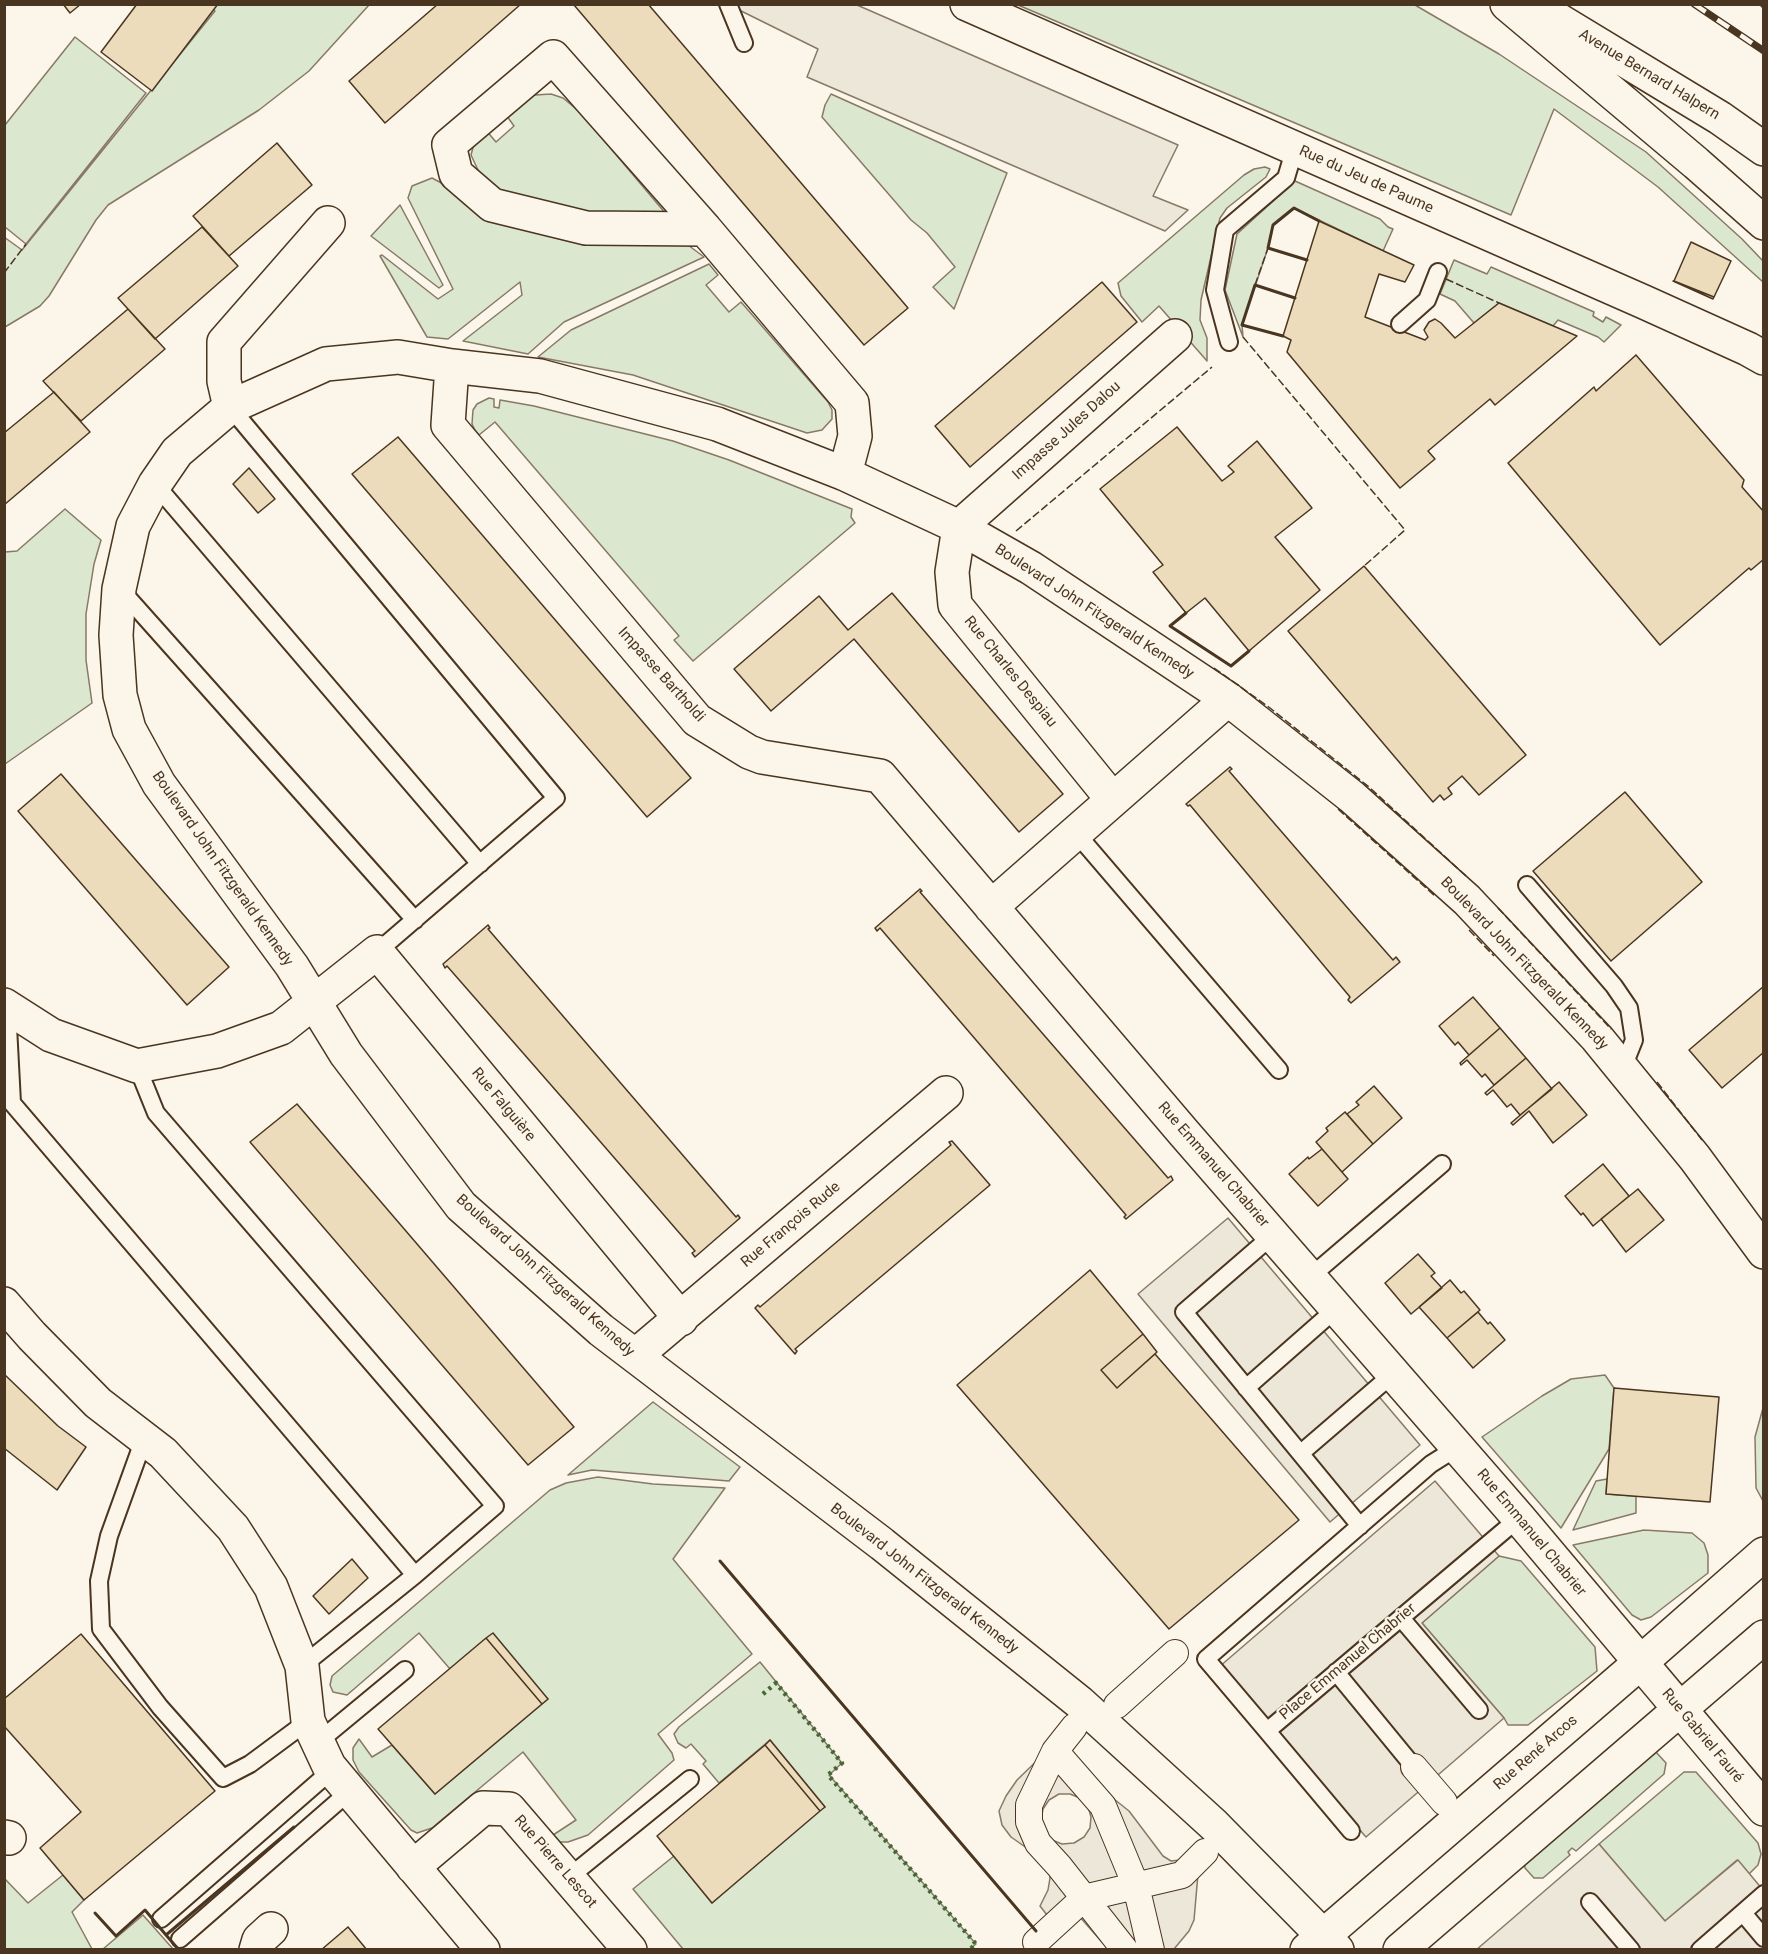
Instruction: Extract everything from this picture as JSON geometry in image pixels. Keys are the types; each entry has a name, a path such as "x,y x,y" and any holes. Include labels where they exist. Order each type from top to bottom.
{"main road":[{"name":"Rue du Jeu de Paume","path":"967,4 1644,302 1764,358"},
{"path":"1507,4 1764,223"},
{"name":"Avenue Bernard Halpern","path":"1532,4 1720,118 1764,149"},
{"path":"705,230 586,228 492,205 456,174 449,145 553,57 705,230 852,403 855,436 845,474"},
{"path":"230,407 224,381 224,342 328,223"},
{"name":"Impasse Jules Dalou","path":"959,527 1174,336"},
{"name":"Boulevard John Fitzgerald Kennedy","path":"1323,1945 1214,1825 1080,1702 882,1544 601,1329 461,1206 346,1054 292,966 159,783 129,729 120,695 116,635 119,589 133,526 155,484 177,452 230,407 326,364 398,357 540,376 717,424 845,474 959,527 1031,568 1228,699 1353,797 1467,900 1597,1038 1695,1158 1764,1252"},
{"name":"Impasse Bartholdi","path":"452,366 448,425 697,720 749,752 762,757 880,776 991,907"},
{"name":"Rue Charles Despiau","path":"959,527 952,572 955,605 1113,800"},
{"path":"991,907 1228,699"},
{"name":"Rue Emmanuel Chabrier","path":"991,907 1641,1662"},
{"path":"6,1006 51,1035 137,1066 217,1051 281,1028 377,952"},
{"name":"Rue Falguière","path":"377,952 681,1319"},
{"name":"Rue François Rude","path":"635,1356 946,1093"},
{"path":"4,1304 98,1403 163,1453 233,1528 271,1587 302,1666 327,1756 413,1867 483,1950"},
{"name":"Rue René Arcos","path":"1323,1945 1764,1554"},
{"path":"1400,1950 1764,1637"},
{"name":"Rue Gabriel Fauré","path":"1641,1662 1764,1809"},
{"name":"Rue Pierre Lescot","path":"413,1867 483,1808 509,1809 630,1950"}],"street":[{"path":"1118,1705 1175,1653"},
{"path":"1074,1727 1055,1751 1029,1805 1029,1822 1038,1843 1125,1950"},
{"path":"1055,1751 1102,1806 1136,1886 1151,1950"},
{"path":"1414,1767 1444,1802"},
{"path":"1036,1942 1084,1898 1182,1875 1205,1852"}],"lane":[{"path":"728,4 744,43"},
{"path":"1229,342 1215,290 1225,230 1286,178 1295,148"},
{"path":"1400,324 1427,300 1438,272"},
{"path":"230,407 556,798 377,952"},
{"path":"155,484 480,864"},
{"path":"119,589 415,920"},
{"path":"1076,833 1279,1070"},
{"path":"1527,885 1614,986 1629,1008 1634,1040 1622,1070"},
{"path":"6,1006 12,1102 415,1575"},
{"path":"137,1066 156,1113 495,1506 415,1575 302,1666"},
{"path":"1310,1277 1442,1164"},
{"path":"1273,1235 1184,1312 1360,1526"},
{"path":"1246,1388 1337,1308"},
{"path":"1300,1453 1394,1373"},
{"path":"144,1438 109,1536 99,1581 101,1629 160,1707 224,1778 250,1764 327,1756"},
{"name":"Place Emmanuel Chabrier","path":"1458,1447 1431,1464 1206,1659 1267,1731 1519,1518"},
{"path":"1401,1618 1479,1710"},
{"path":"161,1919 327,1756 405,1670"},
{"path":"1336,1672 1414,1767"},
{"path":"1267,1731 1351,1831"},
{"path":"180,1939 327,1756"},
{"path":"568,1878 690,1779"},
{"path":"1700,1950 1764,1894"},
{"path":"1590,1902 1631,1950"},
{"path":"1743,1913 1764,1938"}],"green space":[{"path":"207,5 369,5 309,71 259,110 108,205 96,220 49,296 40,306 5,327 4,237 22,250 215,11"},
{"path":"1018,5 1415,5 1499,54 1646,152 1763,261 1763,282 1658,187 1554,109 1511,215"},
{"path":"75,37 146,93 26,244 5,227 5,125"},
{"path":"551,94 563,98 580,112 672,221 608,218 498,192 472,174 478,170 471,155 475,140 485,129 496,142 514,126 504,112 521,99"},
{"path":"831,94 1007,173 954,309 933,287 955,267 822,117"},
{"path":"1265,167 1270,169 1266,177 1227,208 1220,218 1201,300 1200,320 1207,338 1207,361 1159,306 1142,322 1121,296 1118,283 1244,175 1254,169"},
{"path":"432,178 483,205 688,245 704,257 564,322 528,354 463,341 522,295 520,282 448,339 427,337 380,256 382,255 438,299 453,289 408,198 412,186"},
{"path":"1295,181 1380,219 1393,229 1383,251 1294,208 1273,225 1268,248 1242,325 1243,337 1225,290 1237,234"},
{"path":"400,205 443,285 439,288 371,236"},
{"path":"1454,260 1487,274 1491,267 1594,312 1593,316 1603,322 1606,317 1621,325 1604,342 1598,337 1558,320 1553,326 1499,303 1474,323 1455,301 1440,294"},
{"path":"709,264 718,275 706,285 729,312 741,302 828,402 832,410 832,419 822,430 807,433 633,375 538,357 571,330"},
{"path":"489,398 494,399 494,407 499,408 500,400 534,406 673,441 729,460 852,509 851,517 855,523 693,661 674,640 679,636 495,422 479,435 475,430 472,424 473,410 477,404"},
{"path":"65,509 101,540 94,564 86,614 86,660 92,703 5,764 5,552 17,551"},
{"path":"1605,1375 1614,1388 1609,1449 1561,1528 1482,1437 1571,1379"},
{"path":"653,1402 740,1467 729,1481 592,1470 568,1475"},
{"path":"1763,1408 1763,1501 1756,1488 1755,1437"},
{"path":"598,1477 653,1484 725,1488 673,1559 752,1654 658,1734 672,1753 674,1760 588,1835 568,1842 557,1842 550,1837 576,1820 523,1752 432,1828 417,1833 411,1830 359,1772 353,1760 353,1748 359,1739 372,1757 392,1745 435,1794 548,1699 450,1669 419,1633 347,1695 333,1692 330,1685 332,1676 550,1490 566,1483"},
{"path":"1607,1479 1606,1494 1636,1496 1636,1513 1573,1530 1596,1481"},
{"path":"1644,1530 1692,1533 1704,1543 1708,1555 1708,1573 1651,1617 1641,1620 1632,1615 1573,1545"},
{"path":"1499,1556 1521,1561 1595,1647 1597,1671 1528,1725 1508,1725 1422,1623"},
{"path":"760,1662 842,1763 829,1775 976,1944 969,1950 683,1949 633,1889 674,1856 712,1903 825,1807 770,1740 719,1783 703,1764 706,1761 691,1744 686,1748 678,1743 674,1734 679,1727"},
{"path":"1655,1751 1666,1763 1664,1774 1576,1851 1572,1848 1568,1852 1570,1855 1543,1878 1534,1878 1525,1868 1524,1863"},
{"path":"1684,1772 1696,1772 1758,1843 1761,1854 1758,1865 1749,1874 1737,1860 1665,1921 1599,1844"},
{"path":"63,1875 84,1900 72,1912 92,1949 5,1950 5,1879 28,1903"},
{"path":"143,1915 173,1949 103,1949"}],"shaded area":[{"path":"729,5 857,5 1178,145 1153,196 1188,210 1165,231 807,77 818,49"},
{"path":"1228,1218 1420,1445 1330,1522 1138,1294"},
{"path":"1435,1481 1499,1556 1422,1623 1504,1718 1366,1837 1219,1667"},
{"path":"1050,1748 1129,1811 1163,1856 1171,1861 1180,1860 1198,1874 1194,1920 1189,1931 1174,1949 1108,1949 1079,1916 1047,1915 1040,1906 1048,1890 1050,1870 1041,1858 1011,1837 1002,1825 999,1811 1017,1780","holes":["1059,1794 1070,1794 1080,1798 1088,1806 1091,1817 1090,1828 1084,1837 1074,1843 1062,1844 1052,1840 1044,1832 1041,1821 1043,1809 1049,1800"]},
{"path":"1599,1844 1665,1921 1738,1860 1763,1890 1763,1949 1476,1950"}],"building":[{"path":"63,4 81,4 70,13"},
{"path":"137,4 218,4 152,91 101,52"},
{"path":"438,4 521,4 385,123 349,81"},
{"path":"648,4 908,308 864,345 574,5"},
{"path":"277,143 312,185 229,256 193,216"},
{"path":"1319,221 1414,265 1405,282 1379,274 1365,317 1425,340 1428,337 1424,330 1429,322 1435,319 1455,338 1499,303 1577,336 1495,405 1490,399 1428,451 1435,459 1400,488 1287,352 1291,340 1283,336"},
{"path":"202,227 238,266 155,339 118,298"},
{"path":"1691,242 1731,261 1714,297 1674,281"},
{"path":"1673,281 1714,297 1713,299"},
{"path":"1102,282 1137,322 970,467 935,426"},
{"path":"128,309 165,349 81,421 43,381"},
{"path":"1636,355 1744,480 1742,487 1764,512 1764,559 1751,570 1749,568 1660,645 1508,463 1594,387 1596,391"},
{"path":"54,392 90,432 4,505 4,433"},
{"path":"1177,427 1222,481 1234,472 1228,466 1257,441 1312,508 1275,537 1320,590 1249,651 1205,598 1186,613 1153,572 1163,565 1100,489"},
{"path":"398,437 691,778 647,817 352,474"},
{"path":"249,468 275,499 258,513 233,484"},
{"path":"1364,566 1526,755 1479,795 1462,776 1448,788 1452,794 1444,800 1440,795 1433,802 1288,631"},
{"path":"892,593 1063,794 1019,832 854,639 771,711 734,669 819,596 848,630"},
{"path":"1230,767 1232,769 1229,771 1358,920 1393,960 1396,957 1400,962 1351,1003 1348,1000 1350,997 1190,805 1186,804"},
{"path":"61,774 229,967 187,1005 18,811"},
{"path":"1625,792 1702,882 1611,961 1533,871"},
{"path":"920,889 922,891 920,892 1168,1178 1171,1176 1173,1180 1126,1219 1124,1217 1126,1215 880,928 877,931 875,928"},
{"path":"488,925 490,928 488,929 736,1217 738,1215 740,1218 695,1257 692,1253 695,1251 447,966 445,968 443,964"},
{"path":"1764,986 1764,1052 1722,1088 1689,1050"},
{"path":"1473,997 1500,1028 1469,1055 1458,1042 1455,1045 1439,1026"},
{"path":"1500,1028 1526,1058 1494,1085 1485,1074 1482,1077 1467,1060 1461,1065 1460,1063"},
{"path":"1526,1058 1552,1089 1520,1115 1511,1104 1507,1107 1493,1090 1487,1095 1485,1093"},
{"path":"1559,1082 1587,1115 1553,1143 1529,1111 1513,1125 1511,1123"},
{"path":"1374,1086 1402,1118 1373,1144 1347,1114 1359,1105 1356,1102"},
{"path":"297,1104 574,1427 528,1465 250,1142"},
{"path":"1345,1112 1373,1144 1342,1172 1316,1142 1328,1131 1326,1128"},
{"path":"952,1141 990,1185 795,1349 797,1351 795,1354 755,1308 758,1305 760,1307 951,1145 949,1142"},
{"path":"1322,1149 1348,1179 1318,1206 1289,1174 1308,1157 1309,1159"},
{"path":"1603,1164 1629,1196 1593,1226 1565,1196"},
{"path":"1638,1189 1664,1220 1626,1252 1601,1219"},
{"path":"1418,1254 1435,1273 1431,1276 1442,1288 1411,1314 1385,1283"},
{"path":"1090,1270 1143,1334 1101,1370 1117,1388 1155,1354 1299,1520 1169,1629 957,1385"},
{"path":"1450,1280 1461,1293 1464,1291 1480,1310 1447,1338 1419,1307"},
{"path":"1478,1312 1505,1340 1473,1368 1447,1338"},
{"path":"1143,1334 1157,1352 1117,1388 1101,1370"},
{"path":"4,1374 58,1426 86,1447 57,1490 4,1448"},
{"path":"1614,1388 1719,1397 1710,1502 1606,1494"},
{"path":"352,1559 368,1578 329,1614 313,1596"},
{"path":"493,1633 548,1699 542,1704 486,1638"},
{"path":"81,1634 215,1791 84,1900 40,1848 81,1812 4,1726 4,1699"},
{"path":"486,1638 542,1704 435,1794 378,1729"},
{"path":"770,1740 825,1807 820,1811 765,1745"},
{"path":"765,1745 820,1811 712,1903 657,1836"},
{"path":"348,1927 367,1950 321,1950"}],"railway":[{"path":"1694,4 1764,51"}],"hedge":[{"path":"763,1694 776,1683 842,1763 828,1775 976,1944 969,1950"}],"fence":[{"path":"4,273 26,244"},
{"path":"1255,285 1268,248"},
{"path":"1446,279 1499,303"},
{"path":"1243,337 1405,530 1364,566"},
{"path":"1016,531 1212,367"},
{"path":"1214,668 1270,708 1369,787 1466,876"},
{"path":"1338,809 1435,896"},
{"path":"1498,908 1611,1029"},
{"path":"1469,930 1494,956"},
{"path":"1657,1082 1702,1140"}],"wall":[{"path":"1307,260 1268,248 1273,225 1294,208 1319,221"},
{"path":"1283,336 1242,325 1255,285 1295,298"},
{"path":"1186,613 1170,626 1231,666 1249,651"},
{"path":"720,1561 1036,1931"},
{"path":"179,1950 166,1935 294,1827"},
{"path":"95,1913 116,1936 145,1910 166,1935"}]}
